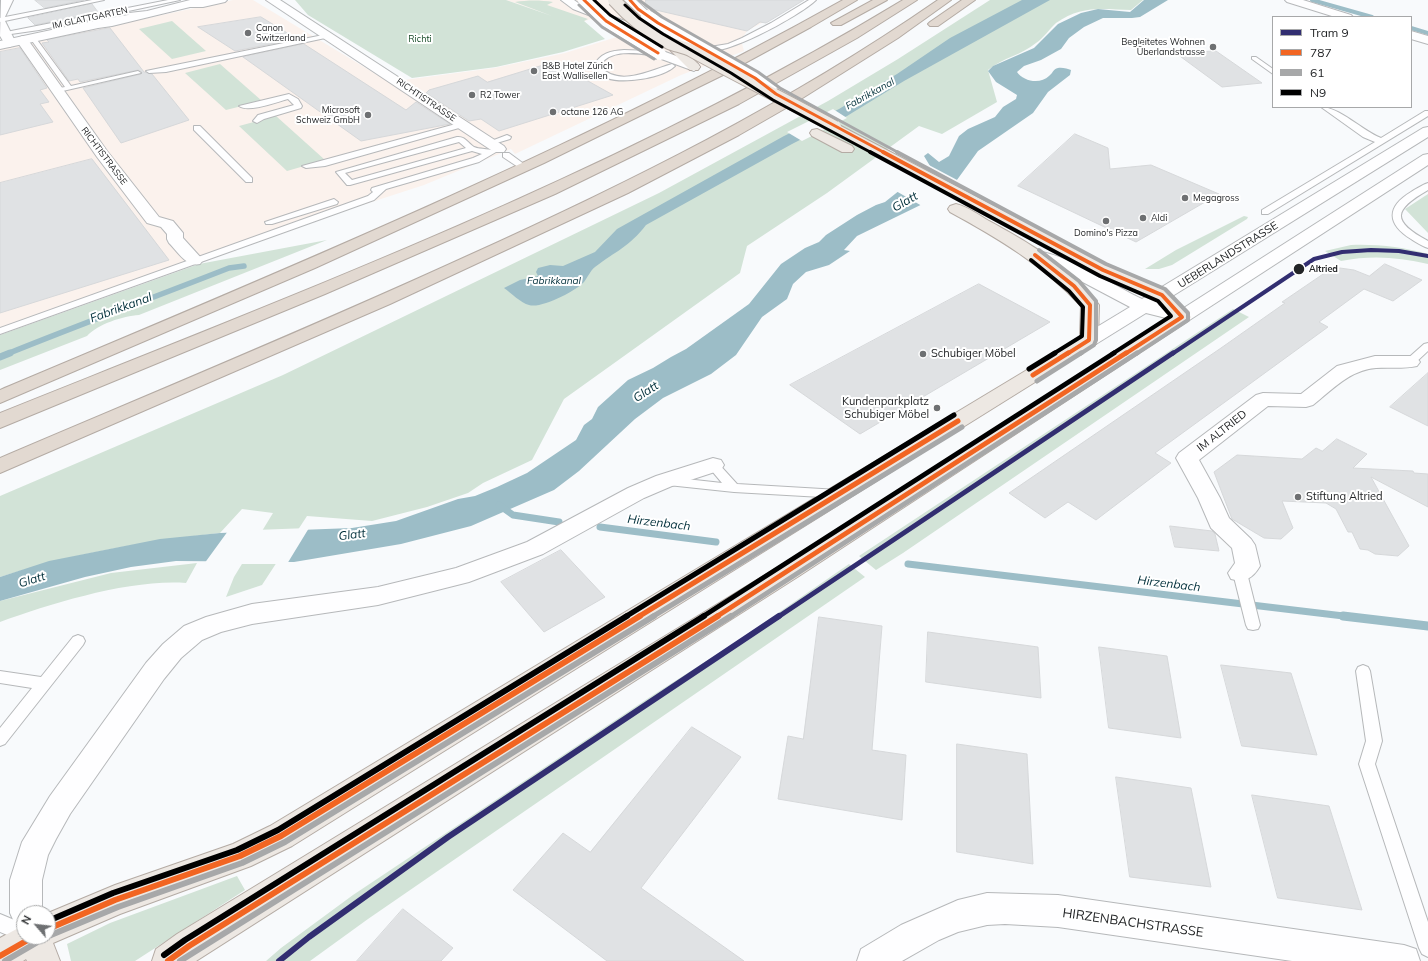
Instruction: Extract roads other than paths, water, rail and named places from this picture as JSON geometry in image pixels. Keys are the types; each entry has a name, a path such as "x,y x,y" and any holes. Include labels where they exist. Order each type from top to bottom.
{"highway":[{"path":"0,397 293,271 524,167 691,86 851,0"},
{"path":"829,31 882,0"},
{"path":"0,421 337,283 520,204 630,153 747,95 821,55 911,0"},
{"path":"0,466 367,308 496,250 670,165 797,97 945,0"},
{"path":"797,97 851,74 969,0"},
{"path":"520,204 587,165 669,123 789,57"},
{"path":"723,85 767,62"},
{"path":"500,178 601,141 678,107"}],"main road":[{"path":"168,961 195,942 791,570 1182,316 1162,295 1103,270 835,128 776,94 747,81 688,49 670,43 640,26 626,15 614,0"},
{"path":"670,43 694,66 971,217 1038,256 1053,271 1074,286 1090,305 1089,340"},
{"name":"UEBERLANDSTRASSE","path":"56,926 115,900 240,856 281,836 1089,340"},
{"path":"0,956 19,945"},
{"path":"37,945 44,961"}],"street":[{"path":"0,16 7,0"},
{"path":"14,40 98,24 112,23 204,0"},
{"path":"192,4 203,4 221,0"},
{"name":"RICHTISTRASSE","path":"272,0 463,124 496,150"},
{"path":"567,0 577,7 640,31 688,46"},
{"path":"584,0 606,21 660,54 694,66"},
{"path":"630,0 638,9 658,23 749,74 776,94"},
{"path":"1291,0 1344,16"},
{"name":"RICHTISTRASSE","path":"0,21 14,40 63,90 102,154 153,220 167,224 175,233 175,239 194,260"},
{"path":"1412,35 1428,40"},
{"name":"UEBERLANDSTRASSE","path":"1089,340 1428,131"},
{"path":"1038,256 1066,266 1118,295 1144,307 1182,316 1428,158"},
{"name":"IM ALTRIED","path":"1240,573 1248,566 1243,545 1219,522 1187,458 1263,399 1306,401 1344,370 1376,362 1410,362"},
{"path":"26,905 26,880 33,852 45,829 60,805 155,672 172,650 193,633 215,624 252,614 378,596 460,576 535,548 636,493 664,481 713,465"},
{"name":"HIRZENBACHSTRASSE","path":"873,961 923,932 964,914 987,910 1021,909 1058,911 1404,961"}],"lane":[{"name":"IM GLATTGARTEN","path":"0,21 101,0"},
{"name":"IM GLATTGARTEN","path":"14,40 39,28 176,0"},
{"path":"688,46 710,49 728,46 758,34 813,0"},
{"path":"149,71 166,70 328,36"},
{"path":"660,54 643,51 622,52 602,58 597,66 598,69 607,74 631,78 657,73 672,66"},
{"path":"177,60 223,52 238,57 207,64 201,69"},
{"path":"1254,58 1272,71"},
{"path":"63,90 138,73"},
{"path":"243,106 252,106 288,96 295,100 298,106 261,117 257,121"},
{"path":"1326,108 1366,135 1380,141"},
{"path":"1265,212 1428,113"},
{"path":"306,166 322,164 345,158 463,124"},
{"path":"197,128 248,180"},
{"path":"269,222 476,160 496,150 507,137"},
{"path":"472,149 460,139 340,172 350,183 472,149 496,150 524,167"},
{"path":"1428,186 1397,208 1396,218 1403,229 1428,245"},
{"path":"0,331 370,198 383,188"},
{"name":"IM ALTRIED","path":"1410,362 1428,346"},
{"path":"713,465 734,488"},
{"path":"664,481 734,488 840,494"},
{"name":"IM ALTRIED","path":"1240,573 1253,625"},
{"path":"0,739 78,641"},
{"path":"1363,671 1374,742 1367,764 1428,948"},
{"path":"0,677 44,684"},
{"path":"0,923 16,930"}],"water":[{"name":"Fabrikkanal","path":"1022,0 1050,0 904,81 847,116 792,144 646,225 628,244 593,269 584,282 574,290 550,302 534,306 519,300 504,288 520,280 538,276 536,272 538,268 550,265 563,266 595,252 617,229 784,136 839,109 897,74 950,38"},
{"name":"Glatt","path":"1144,0 1168,0 1140,17 1103,18 1084,27 1069,38 1061,49 1041,60 1024,66 1017,72 1023,78 1032,81 1045,79 1058,68 1071,70 1070,75 1048,92 1033,113 978,151 954,184 939,196 857,236 844,250 850,251 829,265 806,272 793,284 787,299 762,317 736,355 711,374 663,398 635,419 579,471 554,490 471,526 401,544 294,562 176,561 131,567 85,577 0,601 0,577 49,561 160,539 220,533 352,528 396,521 458,499 475,496 527,473 576,440 584,425 592,419 598,407 628,380 653,368 686,349 749,304 781,264 805,248 819,242 826,235 857,215 885,202 930,166 924,156 928,153 939,162 949,156 959,136 968,129 995,117 1003,107 1016,99 1017,95 996,82 988,71 993,66 1034,48 1058,24 1081,13 1098,9 1130,12"}],"waterway":[{"path":"1312,0 1368,16"},
{"path":"1412,28 1428,33"},
{"name":"Fabrikkanal","path":"7,354 229,268 244,266"},
{"name":"Fabrikkanal","path":"0,357 10,353"},
{"name":"Hirzenbach","path":"499,505 513,515 559,522"},
{"name":"Hirzenbach","path":"600,527 716,542"},
{"name":"Hirzenbach","path":"908,564 1352,617"},
{"name":"Hirzenbach","path":"1343,616 1428,626"}],"tram line":[{"name":"9","path":"279,961 309,937 448,837 1314,259 1356,250 1399,251 1428,256"}],"place":[{"name":"Canon Switzerland","path":"248,33"},
{"name":"Begleitetes Wohnen Überlandstrasse","path":"1213,47"},
{"name":"B&B Hotel Zürich East Wallisellen","path":"534,71"},
{"name":"R2 Tower","path":"472,95"},
{"name":"octane 126 AG","path":"553,112"},
{"name":"Microsoft Schweiz GmbH","path":"368,115"},
{"name":"Megagross","path":"1185,198"},
{"name":"Aldi","path":"1143,218"},
{"name":"Domino's Pizza","path":"1106,221"},
{"name":"Altried","path":"1299,269"},
{"name":"Schubiger Möbel","path":"923,354"},
{"name":"Kundenparkplatz Schubiger Möbel","path":"937,408"},
{"name":"Stiftung Altried","path":"1298,497"}],"park label":[{"name":"Richti","path":"420,39"}]}
